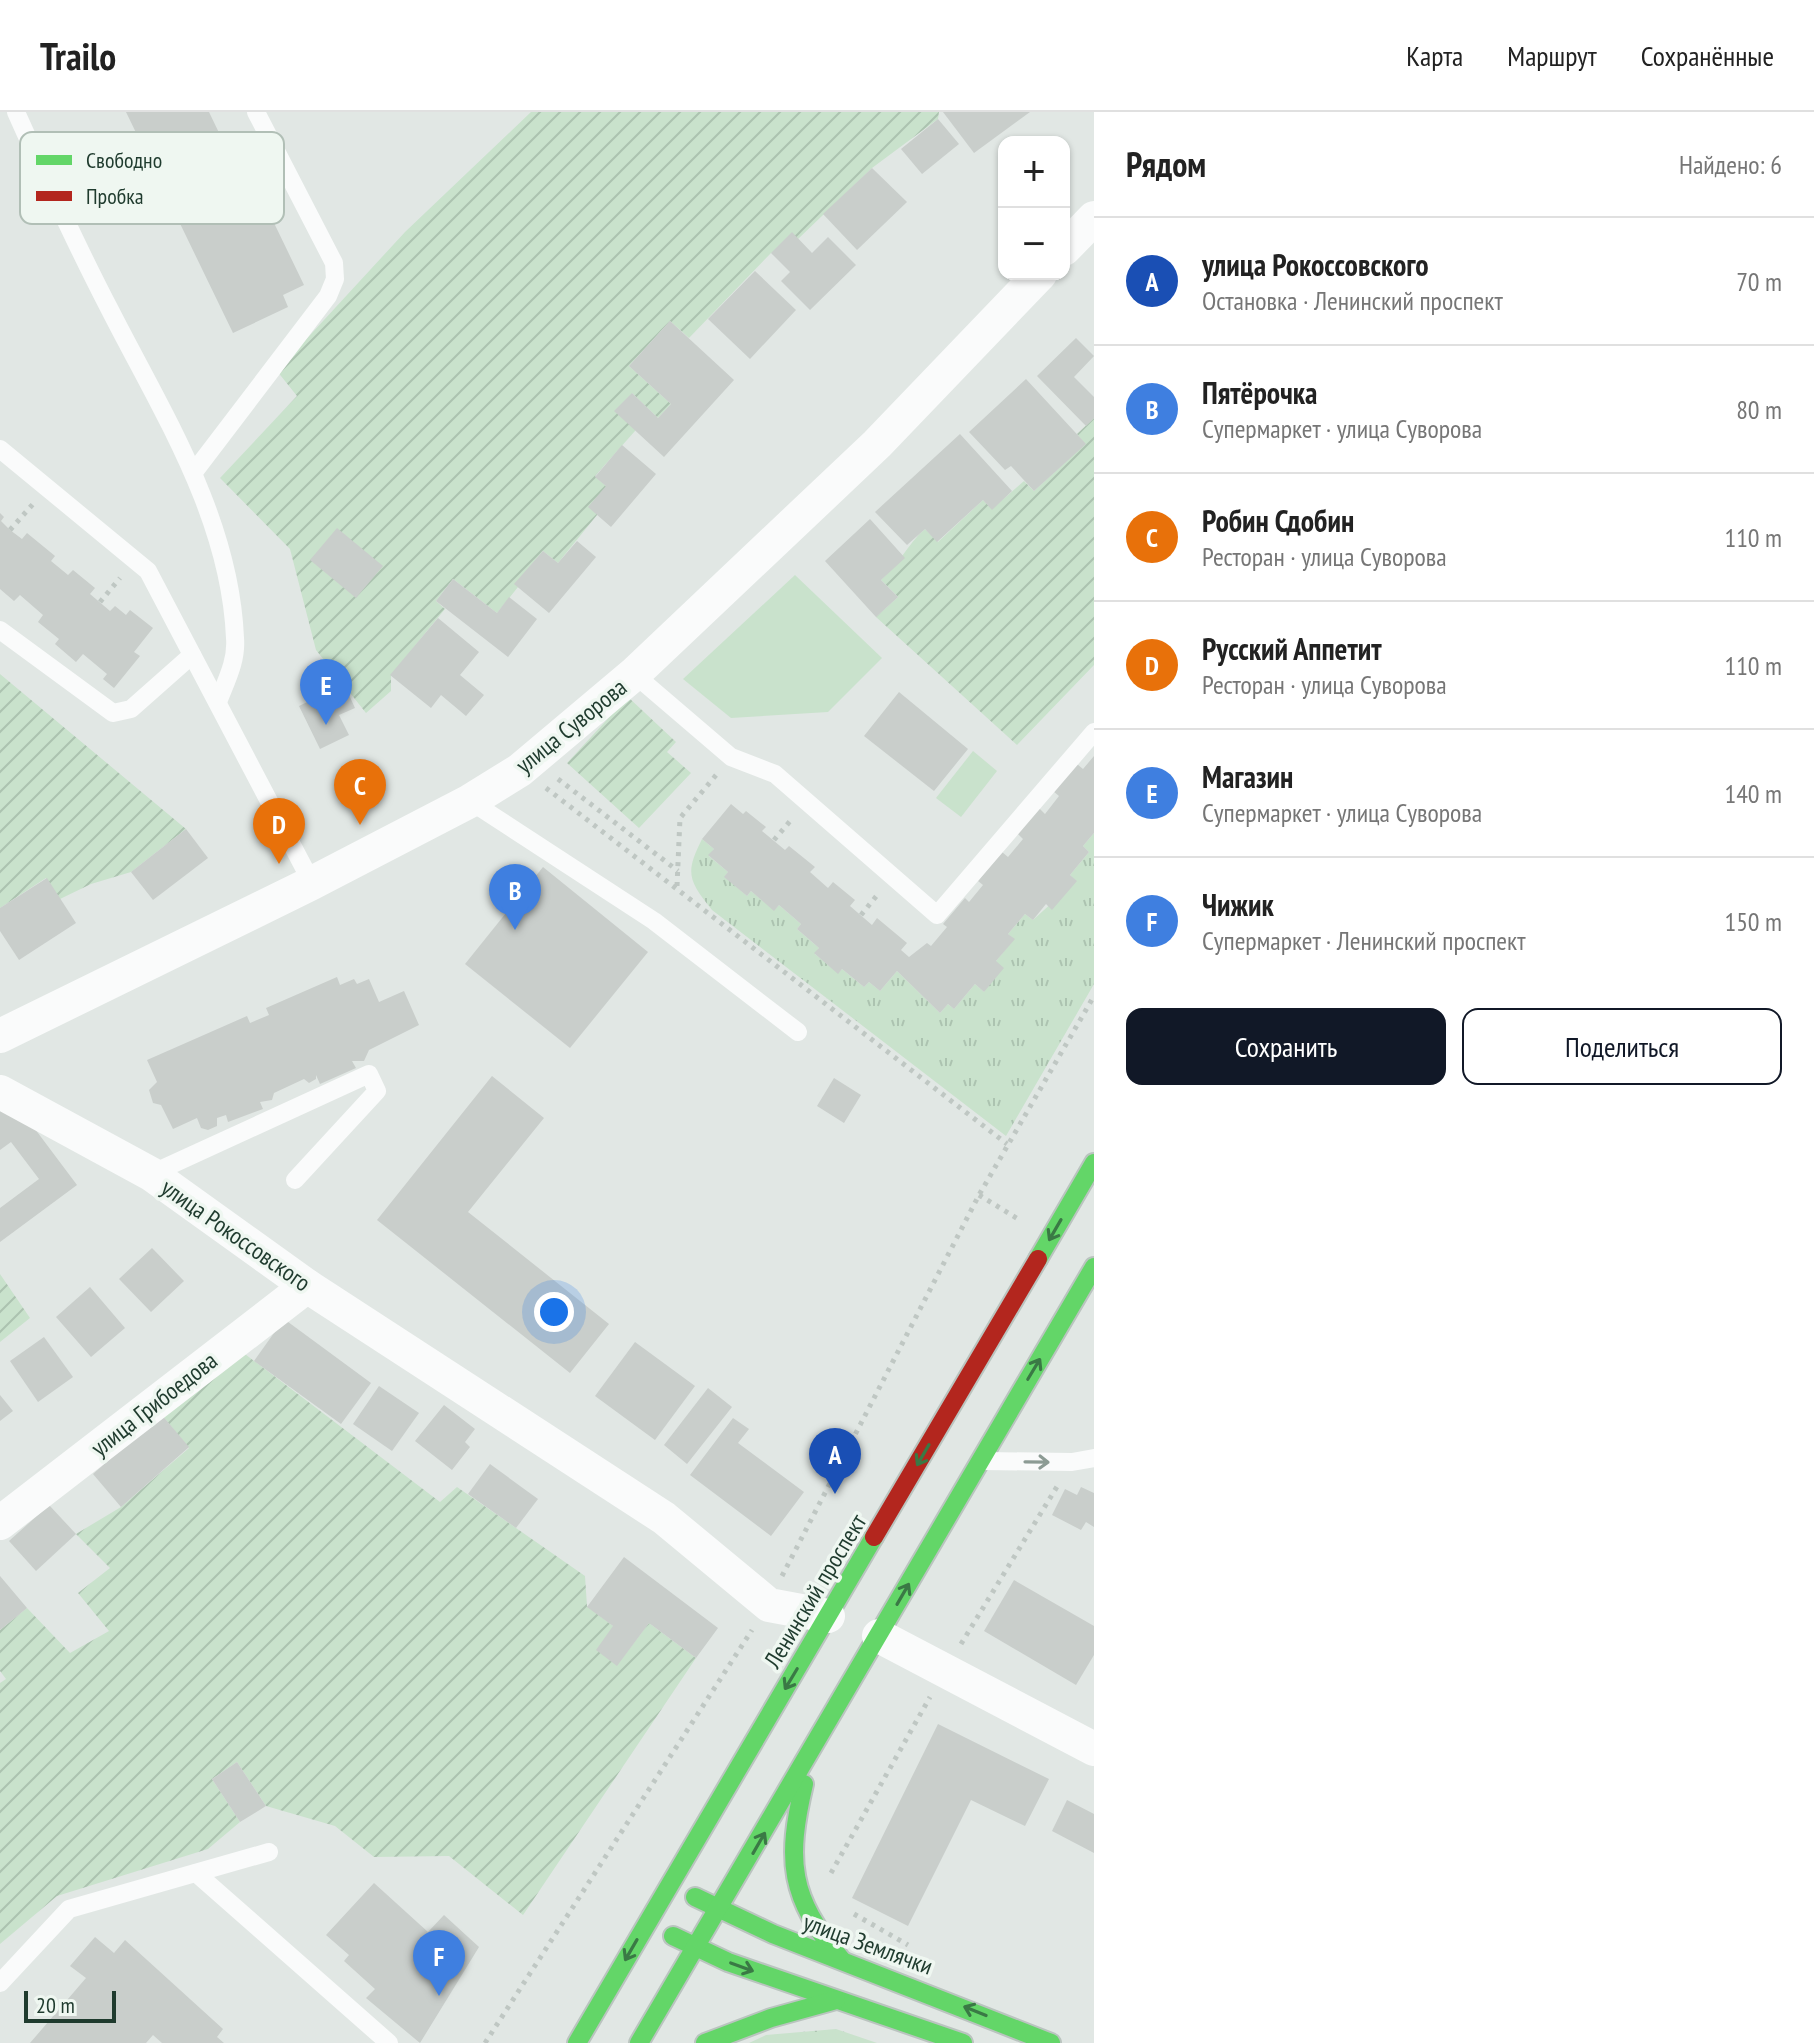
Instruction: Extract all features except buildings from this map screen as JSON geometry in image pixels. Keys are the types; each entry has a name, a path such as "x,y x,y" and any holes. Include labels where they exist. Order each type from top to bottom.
{"main road":[{"name":"Ленинский проспект","path":"577,2043 1094,1163"},
{"path":"639,2043 697,1949 1094,1267"},
{"path":"813,1750 794,1835 795,1886 801,1908 843,1961"},
{"name":"улица Землячки","path":"671,1883 719,1910 1051,2043"},
{"path":"647,1922 697,1949 963,2043"},
{"path":"705,2043 771,2018 836,2000"}],"street":[{"path":"1070,243 1094,218"},
{"name":"улица Суворова","path":"0,1036 312,883 470,801 526,764 634,674 877,444 1034,280"},
{"name":"улица Рокоссовского","path":"0,1092 33,1107 151,1174 307,1286 664,1518 769,1605 828,1616"},
{"name":"улица Грибоедова","path":"0,1523 307,1286"},
{"path":"879,1636 1094,1749"}],"lane":[{"path":"16,112 25,132"},
{"path":"256,112 266,132"},
{"path":"194,472 328,296 335,279 334,263 284,166"},
{"path":"66,224 194,472 226,565 236,640 233,664 218,702"},
{"path":"0,449 148,571 312,883"},
{"path":"0,630 113,713 131,709 192,655"},
{"path":"634,674 731,757 775,774 937,915 1094,732"},
{"path":"470,801 654,921 798,1032"},
{"path":"151,1174 369,1074 377,1091 295,1180"},
{"path":"1072,1462 1094,1458"},
{"path":"980,1460 1094,1465"},
{"path":"0,1983 69,1909 269,1852"},
{"path":"196,1873 389,2043"}],"path":[{"path":"10,530 47,488"},
{"path":"100,602 134,560"},
{"path":"677,887 680,818 731,757"},
{"path":"526,764 678,871"},
{"path":"526,764 677,887 1007,1144"},
{"path":"485,2043 769,1605 979,1195 1094,996"},
{"path":"979,1195 1018,1219"},
{"path":"831,1883 831,1873 945,1671 1072,1462"},
{"path":"845,1909 913,1947"}],"green space":[{"path":"531,112 939,112 938,119 872,168 798,239 771,253 689,338 670,321 629,366 671,404 658,418 632,393 635,431 595,476 606,486 597,515 558,563 543,551 515,584 518,587 497,613 453,579 436,601 445,609 391,675 391,691 366,713 316,650 290,549 220,478 297,396 277,371 405,232"},
{"path":"1094,418 1094,665 1017,745 876,617 898,597 881,580 925,529 938,542 983,500 992,509 1024,481 1034,491 1085,444 1077,434"},
{"path":"795,575 882,658 828,712 731,718 683,679"},
{"path":"0,674 186,829 131,872 91,884 60,899 46,878 0,908"},
{"path":"628,697 676,742 667,752 691,773 639,828 567,763"},
{"path":"973,751 997,771 961,817 936,798"},
{"path":"1094,833 1094,984 1006,1136 712,910 694,883 691,868 702,839 714,849 709,856 728,872 725,877 747,896 751,891 774,910 779,905 801,924 797,929 819,948 815,954 838,973 842,969 864,987 869,982 880,991 897,971 940,1013 948,1004 954,1009 975,984 984,992 996,961 1014,939 1008,934 1025,914 1033,920 1076,881 1070,875 1089,852 1083,846"},
{"path":"0,1274 30,1318 0,1342"},
{"path":"241,1351 440,1502 457,1487 585,1576 587,1606 613,1626 617,1665 649,1623 696,1658 523,1915 449,1856 374,1857 335,1826 266,1806 237,1762 212,1779 240,1822 208,1849 57,1896 0,1944 0,1683 6,1679 0,1671 0,1630 27,1608 70,1653 109,1631 78,1593 110,1568 76,1534 121,1507 189,1448 161,1414"},
{"path":"836,2029 877,2043 749,2043 766,2035"}],"traffic: fast":[{"path":"1038,1259 1094,1163"},
{"path":"639,2043 1094,1267"},
{"path":"577,2043 874,1537"},
{"path":"804,1784 795,1835 796,1877 811,1916 841,1959"},
{"path":"695,1897 773,1934 1051,2043"},
{"path":"673,1936 728,1962 963,2043"},
{"path":"705,2043 771,2018 836,2000"}],"traffic: jam":[{"path":"874,1537 1038,1259"}],"place":[{"name":"Магазин","path":"326,725"},
{"name":"Робин Сдобин","path":"360,825"},
{"name":"Русский Аппетит","path":"279,864"},
{"name":"Пятёрочка","path":"515,930"},
{"name":"улица Рокоссовского","path":"835,1494"},
{"name":"Чижик","path":"439,1996"}]}
